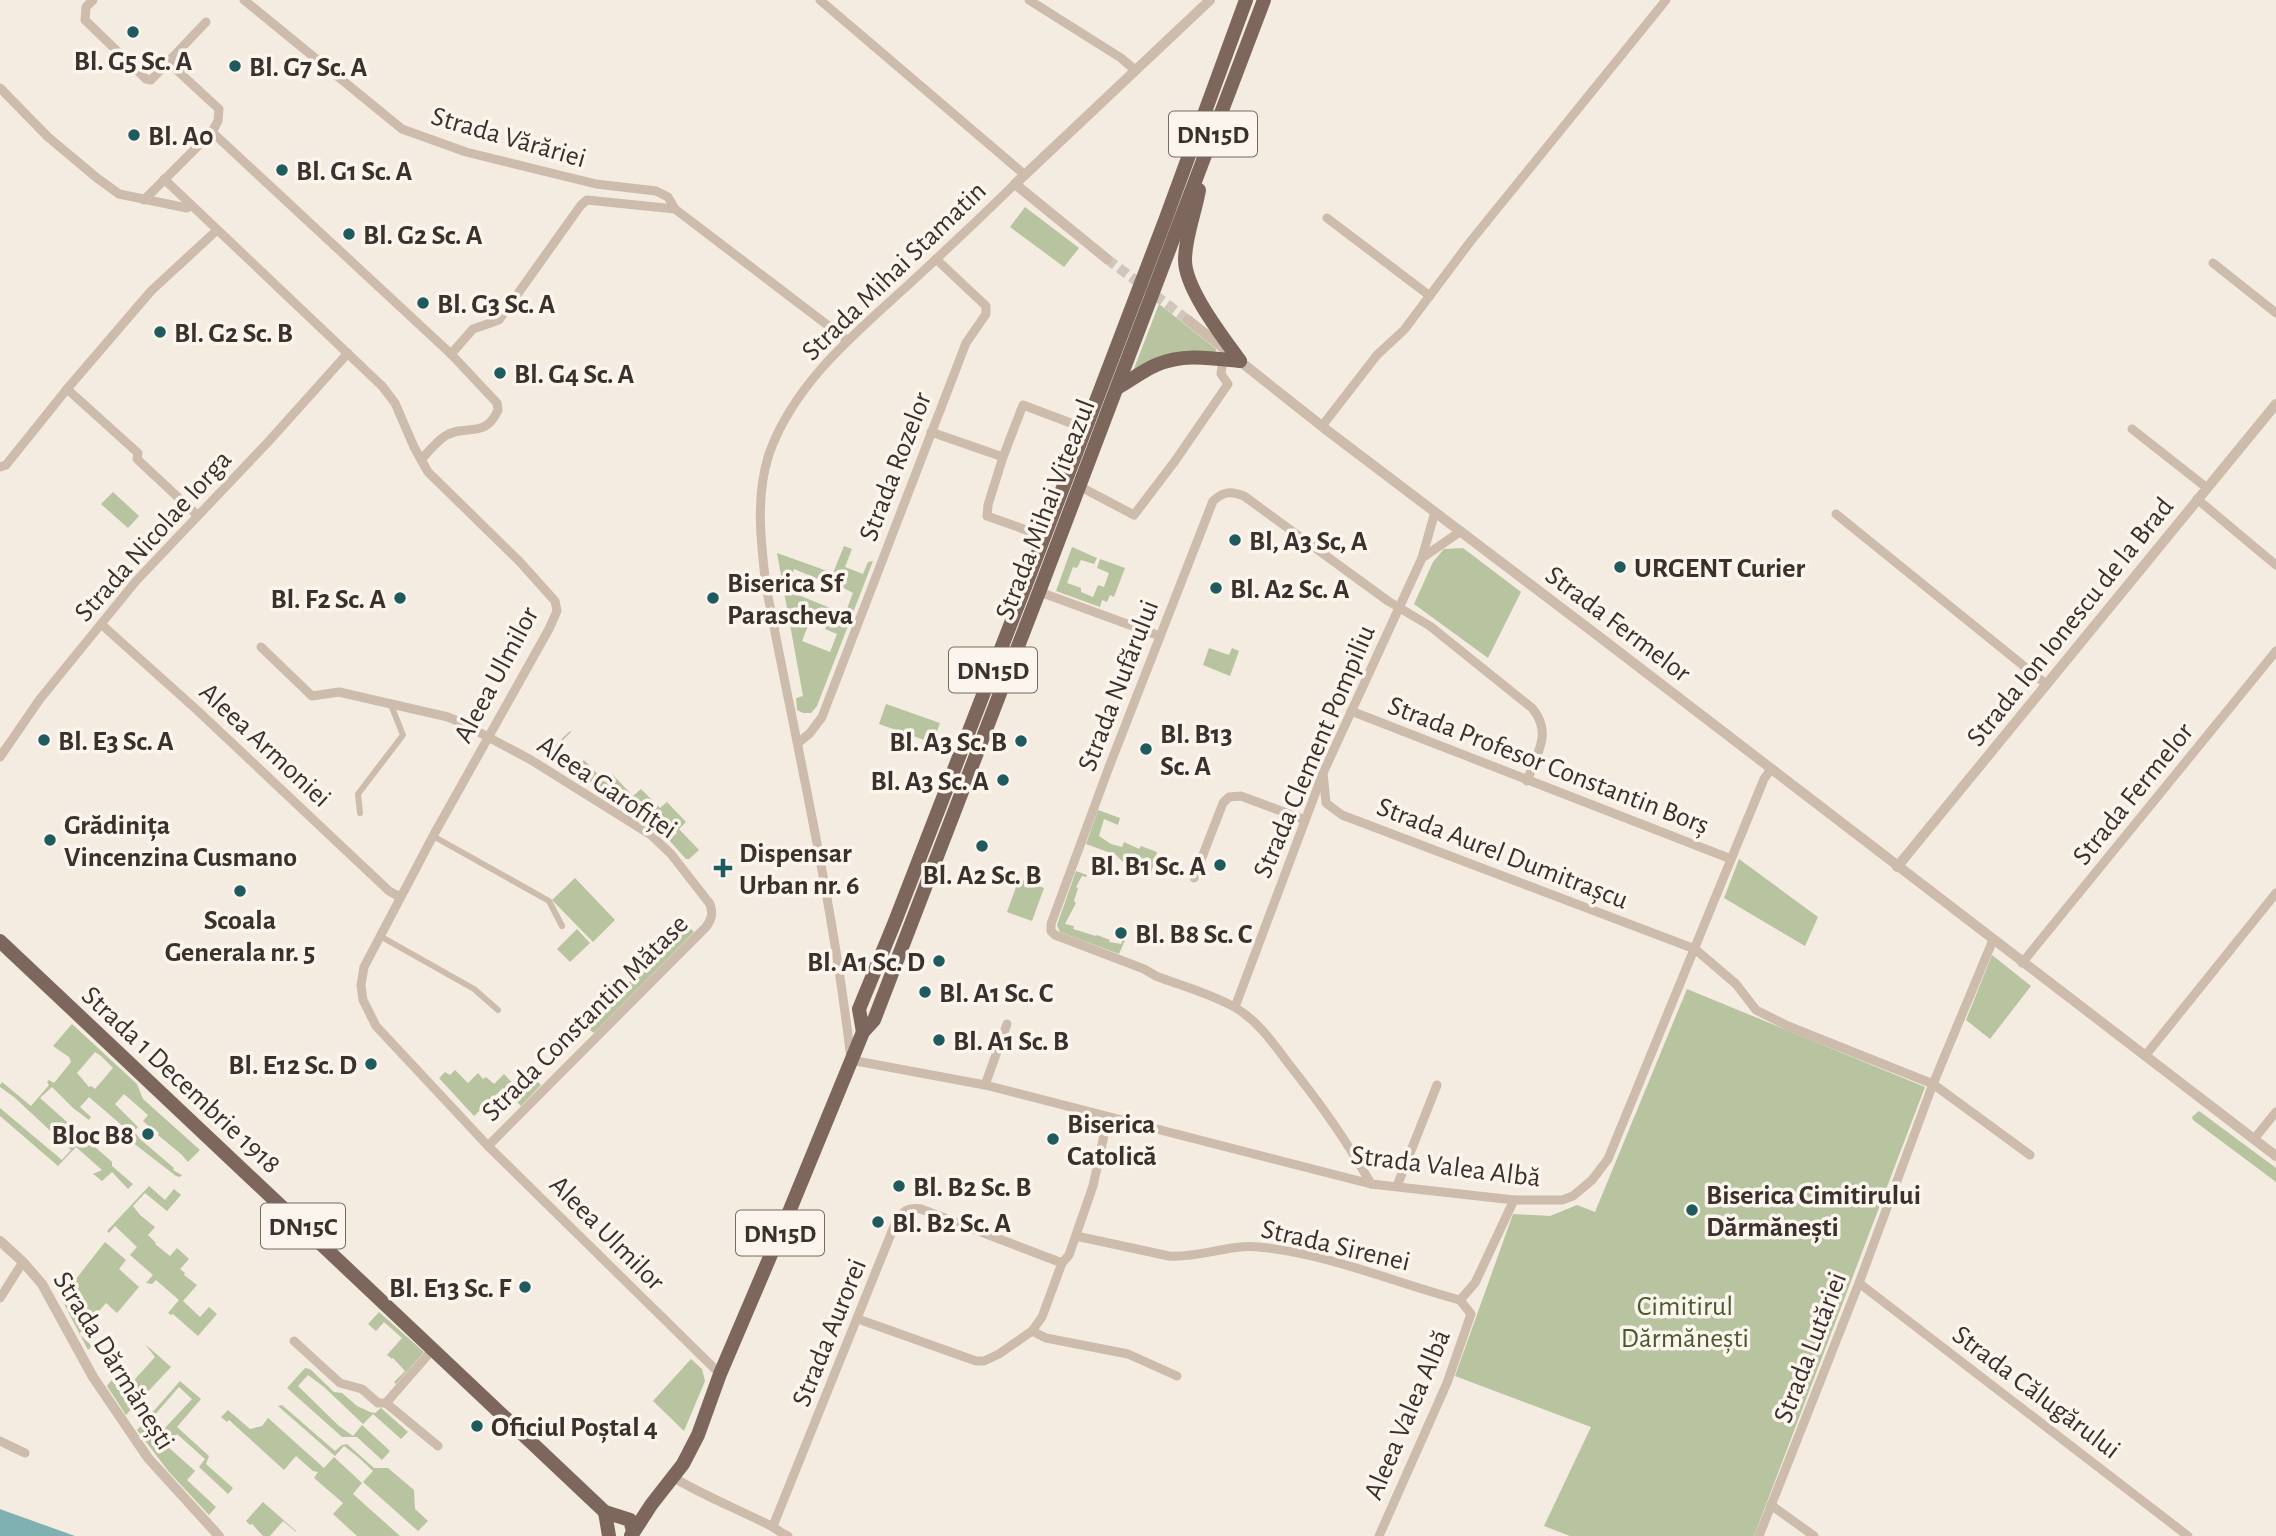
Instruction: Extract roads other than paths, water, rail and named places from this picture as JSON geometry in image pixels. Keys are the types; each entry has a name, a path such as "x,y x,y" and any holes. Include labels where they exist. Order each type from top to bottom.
{"main road":[{"name":"Strada Mihai Viteazul","path":"852,1008 894,924 1171,206 1230,48 1245,0"},
{"name":"Strada Mihai Viteazul","path":"631,1536 651,1505 674,1478 698,1435 720,1374 851,1060 863,1032 874,1020 1040,592 1264,0"},
{"path":"1207,149 1186,250 1186,267 1203,306 1240,361"},
{"path":"1117,388 1144,371 1185,357 1240,361"},
{"path":"1077,445 1092,451"},
{"name":"Strada 1 Decembrie 1918","path":"0,941 605,1512 623,1517"},
{"path":"852,1008 863,1032"},
{"name":"Strada Mihai Viteazul","path":"623,1517 651,1505"},
{"path":"605,1512 608,1534"},
{"path":"608,1534 610,1522 623,1517 633,1525 631,1536"}],"street":[{"path":"93,0 86,7 85,20 146,79 151,80 206,22"},
{"name":"Strada Vărăriei","path":"244,0 402,129 466,152 596,184 656,191 668,197 675,209 848,340"},
{"path":"820,0 1025,175"},
{"path":"1029,0 1121,58 1135,70"},
{"name":"Strada Mihai Stamatin","path":"851,1060 852,1008 766,586 760,542 760,502 769,455 785,418 804,390 848,340 1210,0"},
{"path":"1322,426 1377,355 1404,330 1470,243 1666,0"},
{"path":"144,200 212,132 218,121 219,109 168,62"},
{"path":"0,88 48,137 119,194 187,208 191,205"},
{"path":"212,132 451,354 497,403 495,418 481,429 445,436 421,460"},
{"name":"Aleea Ulmilor","path":"164,179 382,386 395,403 428,472 519,561 557,605 550,629 488,736 380,936 362,975 362,992 376,1026 488,1146 720,1374"},
{"path":"1015,184 1107,259"},
{"path":"451,354 473,329 499,320 587,200 675,209"},
{"path":"1327,219 1430,296"},
{"path":"0,467 6,465 151,291 216,231"},
{"name":"Strada Rozelor","path":"798,743 822,717 966,343 986,314 986,306 936,259"},
{"path":"2213,263 2276,313"},
{"name":"Strada Fermelor","path":"1188,320 1322,426 2276,1156"},
{"name":"Strada Nicolae Iorga","path":"0,757 40,699 136,581 348,353"},
{"path":"1079,486 1134,515 1228,384 1221,374 1223,359"},
{"path":"67,389 138,453 137,459 197,515"},
{"name":"Strada Ion Ionescu de la Brad","path":"1897,867 2276,404"},
{"path":"1043,536 987,516 1003,457 1023,405 1084,428"},
{"path":"2132,429 2207,488"},
{"path":"931,432 1003,457"},
{"name":"Strada Nufărului","path":"1370,1184 1349,1145 1258,1024 1235,1007 1055,935 1051,931 1051,924 1088,822 1213,501 1222,493 1228,492 1244,496 1388,601 1430,626 1532,708 1541,718 1544,733 1527,780"},
{"path":"2197,499 2276,565"},
{"path":"1422,558 1435,512"},
{"path":"1836,514 2046,684"},
{"name":"Strada Clement Pompiliu","path":"1235,1007 1323,773 1399,606 1422,558 1461,531"},
{"path":"1025,587 1160,636"},
{"name":"Aleea Armoniei","path":"100,624 198,711 389,891 400,897"},
{"name":"Aleea Garofiței","path":"261,647 312,696 339,692 448,717 531,760 651,835 671,854 710,904 711,919"},
{"name":"Strada Fermelor","path":"2022,963 2276,651"},
{"path":"360,813 358,794 403,735 391,705"},
{"name":"Strada Profesor Constantin Borș","path":"1351,711 1731,859"},
{"name":"Strada Valea Albă","path":"851,1060 985,1085 1370,1184 1514,1200 1562,1200 1573,1196 1602,1170 1764,779 1771,769"},
{"name":"Strada Aurel Dumitrașcu","path":"1323,773 1326,803 1342,815 1695,950 1736,984 1756,1010 1933,1084 2030,1155"},
{"path":"1194,878 1223,803 1229,797 1241,796 1305,820"},
{"path":"433,836 550,901 562,926"},
{"path":"2145,1056 2276,893"},
{"name":"Strada Constantin Mătase","path":"488,1146 711,919"},
{"path":"380,936 474,989 498,1010"},
{"name":"Strada Lutăriei","path":"1759,1536 1933,1084 1993,940"},
{"path":"985,1085 1007,1024"},
{"path":"1397,1186 1437,1085"},
{"path":"2254,1139 2276,1112"},
{"path":"858,1319 976,1361 984,1361 999,1354 1032,1331 1042,1317 1062,1263 1069,1255 1076,1236 1093,1186 1108,1117"},
{"name":"Aleea Valea Albă","path":"1379,1536 1447,1383 1471,1314 1460,1300 1475,1283 1514,1200"},
{"name":"Strada Aurorei","path":"773,1527 897,1219 904,1211 921,1209 1062,1263"},
{"name":"Strada Sirenei","path":"1076,1236 1176,1257 1243,1246 1260,1247 1351,1266 1460,1300"},
{"name":"Strada Dărmănești","path":"0,1241 42,1284 93,1377 137,1443 164,1477 219,1536"},
{"path":"0,1298 23,1262"},
{"name":"Strada Călugărului","path":"1858,1283 2188,1536"},
{"path":"1032,1331 1046,1338 1128,1354 1177,1376"},
{"path":"294,1341 340,1382 362,1389 378,1403 386,1403 438,1446"},
{"path":"386,1403 433,1349"},
{"path":"0,1441 25,1453"},
{"path":"674,1478 788,1536"},
{"path":"1771,1505 1814,1536"}],"water":[{"path":"0,1509 8,1512 75,1536 0,1536"}],"tunnel":[{"path":"1107,259 1188,320"}],"place":[{"name":"Bl. G5 Sc. A","path":"133,32"},
{"name":"Bl. G7 Sc. A","path":"235,66"},
{"name":"Bl. A0","path":"134,135"},
{"name":"Bl. G1 Sc. A","path":"282,170"},
{"name":"Bl. G2 Sc. A","path":"349,234"},
{"name":"Bl. G3 Sc. A","path":"423,303"},
{"name":"Bl. G2 Sc. B","path":"160,332"},
{"name":"Bl. G4 Sc. A","path":"500,373"},
{"name":"Bl, A3 Sc, A","path":"1235,540"},
{"name":"URGENT Curier","path":"1620,567"},
{"name":"Bl. A2 Sc. A","path":"1216,588"},
{"name":"Bl. F2 Sc. A","path":"400,598"},
{"name":"Biserica Sf Parascheva","path":"713,598"},
{"name":"Bl. E3 Sc. A","path":"44,740"},
{"name":"Bl. A3 Sc. B","path":"1021,741"},
{"name":"Bl. B13 Sc. A","path":"1146,749"},
{"name":"Bl. A3 Sc. A","path":"1003,780"},
{"name":"Grădinița Vincenzina Cusmano","path":"50,840"},
{"name":"Bl. A2 Sc. B","path":"982,846"},
{"name":"Bl. B1 Sc. A","path":"1220,865"},
{"name":"Dispensar Urban nr. 6","path":"723,868"},
{"name":"Scoala Generala nr. 5","path":"240,891"},
{"name":"Bl. B8 Sc. C","path":"1121,933"},
{"name":"Bl. A1 Sc. D","path":"939,961"},
{"name":"Bl. A1 Sc. C","path":"925,992"},
{"name":"Bl. A1 Sc. B","path":"939,1040"},
{"name":"Bl. E12 Sc. D","path":"371,1064"},
{"name":"Bloc B8","path":"148,1134"},
{"name":"Biserica Catolică","path":"1053,1139"},
{"name":"Bl. B2 Sc. B","path":"899,1186"},
{"name":"Biserica Cimitirului Dărmănești","path":"1692,1210"},
{"name":"Bl. B2 Sc. A","path":"878,1222"},
{"name":"Bl. E13 Sc. F","path":"525,1287"},
{"name":"Oficiul Poștal 4","path":"477,1426"}],"park label":[{"name":"Cimitirul Dărmănești","path":"1685,1321"}]}
